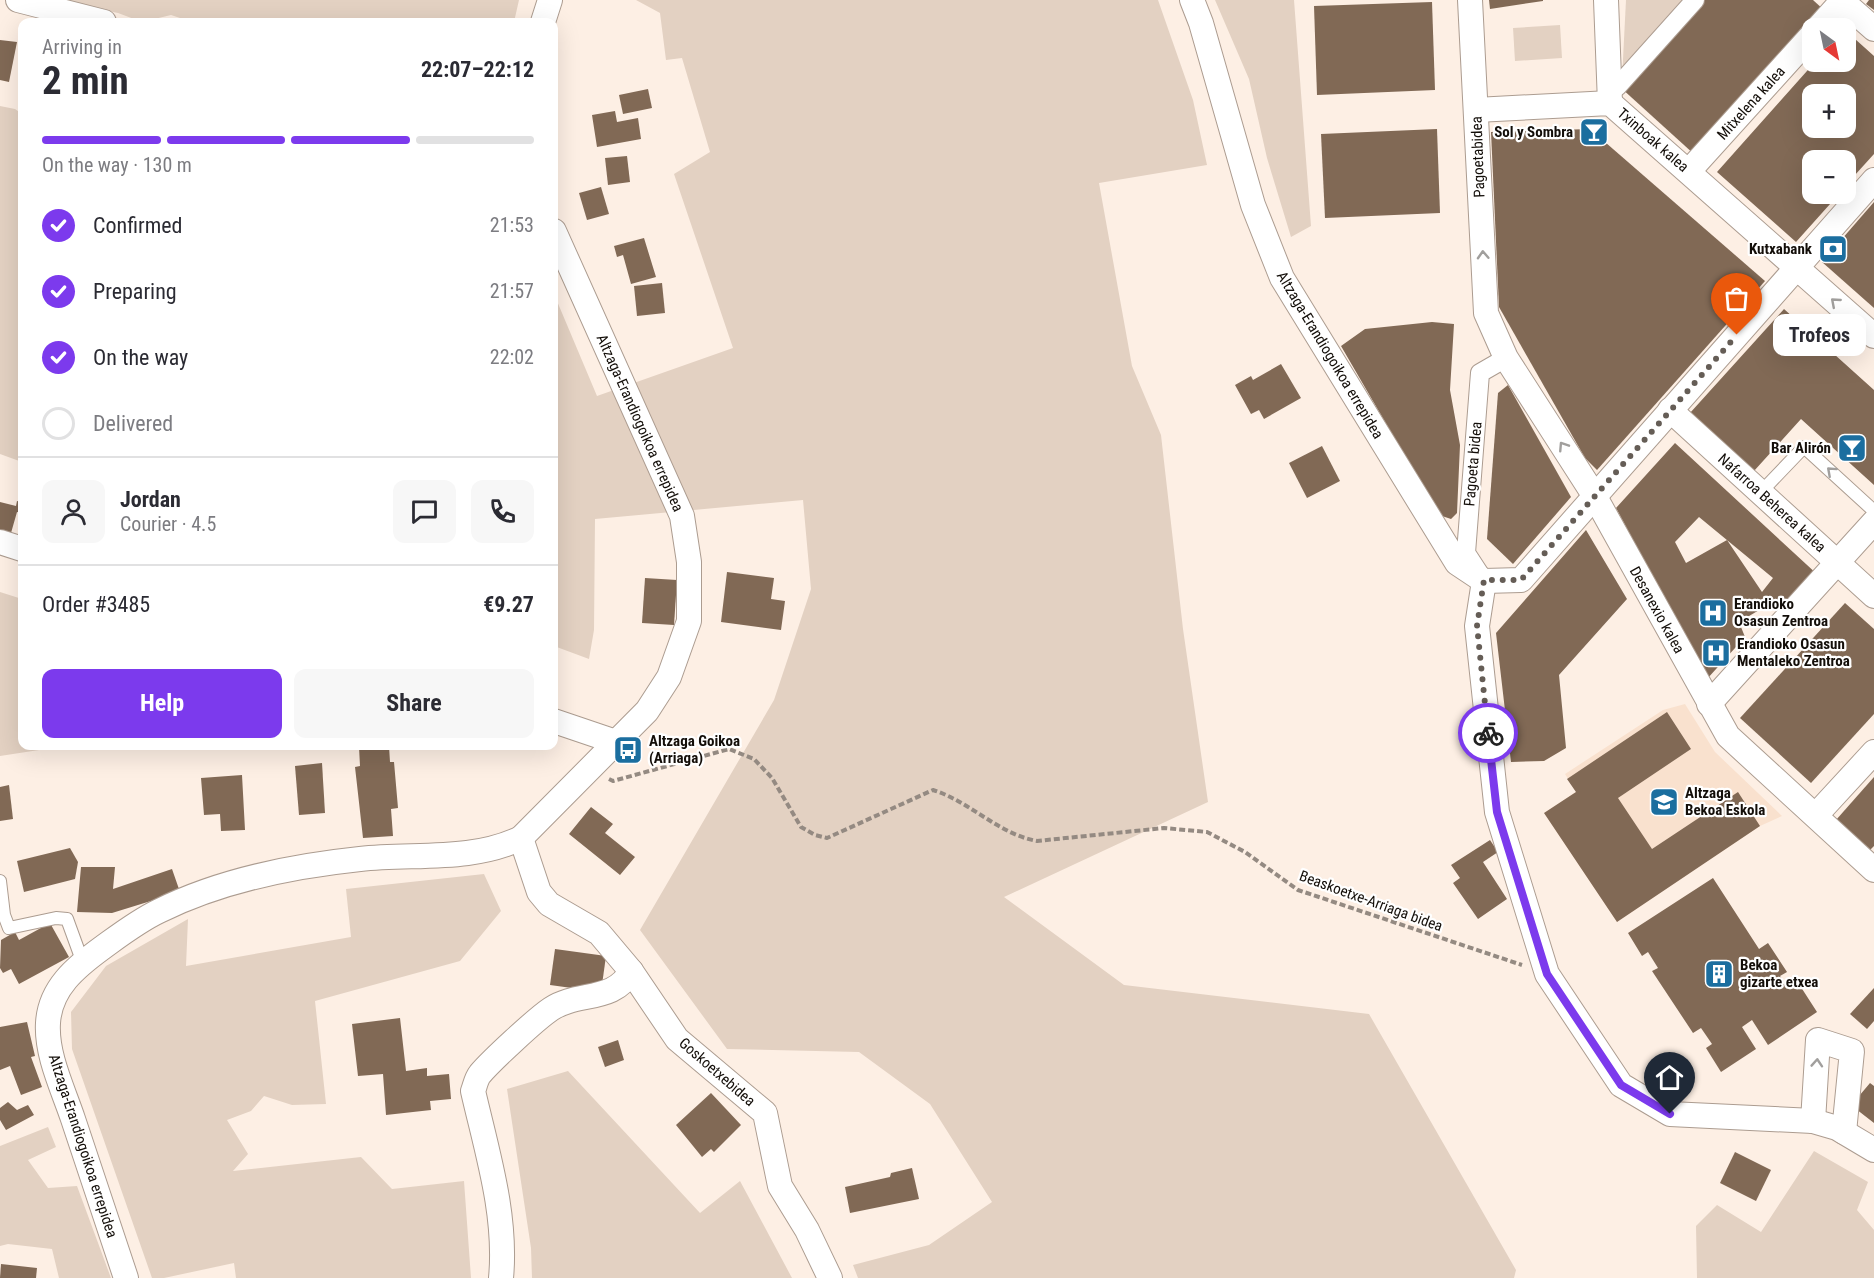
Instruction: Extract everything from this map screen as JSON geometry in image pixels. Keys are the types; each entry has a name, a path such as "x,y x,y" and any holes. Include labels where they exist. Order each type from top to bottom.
{"street":[{"path":"18,0 89,18"},
{"path":"544,18 550,0"},
{"name":"Altzaga-Erandiogoikoa errepidea","path":"1192,0 1201,23 1252,205 1282,278 1457,563 1484,580"},
{"name":"Pagoetabidea","path":"1470,0 1486,313"},
{"path":"1606,0 1614,95"},
{"path":"1614,95 1695,0"},
{"path":"1827,18 1842,0 1874,29"},
{"name":"Mitxelena kalea","path":"1689,171 1802,46"},
{"name":"Txinboak kalea","path":"1476,110 1614,95 1689,171 1874,336"},
{"path":"1874,180 1521,580 1484,580 1477,626 1497,812 1547,974 1621,1085 1670,1114 1813,1121 1844,1132 1874,1150"},
{"name":"Altzaga-Erandiogoikoa errepidea","path":"126,1278 54,1062 48,1022 54,999 64,979 129,928 159,911 211,890 322,864 477,851 501,847 521,838 647,711 669,677 688,621 689,562 682,516 558,245"},
{"name":"Desanexio kalea","path":"1486,313 1506,358 1594,495 1728,736 1874,870"},
{"name":"Pagoeta bidea","path":"1484,580 1466,553 1480,373 1506,358"},
{"name":"Nafarroa Beherea kalea","path":"1670,410 1874,596"},
{"path":"1709,704 1874,522"},
{"path":"0,542 18,548"},
{"path":"558,722 616,742"},
{"path":"1816,815 1874,752"},
{"name":"Goskoetxebidea","path":"521,838 538,892 549,904 598,933 631,971 678,1040 765,1113 780,1185 807,1230 830,1278"},
{"path":"501,1278 502,1235 497,1198 473,1091 479,1076 551,1009 568,1002 610,993 625,982 631,971"},
{"path":"1813,1121 1818,1040 1852,1051 1844,1132"}],"lane":[{"path":"1761,492 1804,447 1874,510"},
{"path":"0,881 4,915 9,928 56,918 67,919 83,963"}],"path":[{"name":"Beaskoetxe-Arriaga bidea","path":"591,768 613,781 729,749 754,759 772,778 801,827 815,835 827,838 933,790 950,795 1017,837 1037,841 1164,828 1207,832 1245,852 1298,890 1509,961"}],"shaded area":[{"path":"52,0 519,0 515,18 180,18 171,15 159,18 131,18 118,13"},
{"path":"636,0 1158,0 1193,100 1207,165 1099,183 1132,366 1161,435 1183,629 1208,802 1004,897 1124,985 1369,1014 1516,1270 1514,1278 858,1278 853,1265 929,1245 992,1202 930,1104 859,1052 727,1049 640,930 774,700 811,589 803,500 595,519 594,630 589,659 558,647 558,303 597,396 733,348 674,174 710,152 682,58 666,60 660,13"},
{"path":"1215,0 1294,0 1311,226 1291,237 1267,158 1249,79"},
{"path":"1626,0 1692,0 1622,79"},
{"path":"1560,25 1562,58 1515,61 1513,28"},
{"path":"0,106 18,111 18,461 0,454"},
{"path":"0,592 18,598 18,750 39,750 0,756"},
{"name":"Altzaga Bekoa Eskola","path":"1685,704 1715,752 1782,816 1760,826 1617,922 1544,813 1576,792 1565,774 1663,710"},
{"path":"484,874 501,911 460,961 315,1001 326,1104 292,1105 264,1096 251,1111 227,1120 248,1154 233,1171 361,1157 392,1189 464,1181 471,1278 236,1278 234,1263 164,1278 152,1278 72,1049 71,1012 106,966 188,919 186,966 351,937 346,889"},
{"path":"568,1071 700,1213 740,1181 792,1278 532,1278 531,1248 507,1089"},
{"path":"48,1127 56,1147 28,1160 48,1188 77,1186 111,1278 59,1278 52,1249 8,1244 0,1246 0,1146"},
{"path":"1814,1151 1868,1182 1857,1210 1874,1230 1874,1278 1697,1278 1696,1226 1717,1205 1761,1232"}],"building":[{"path":"1489,0 1543,0 1543,1 1490,9"},
{"path":"1698,0 1813,0 1825,11 1819,18 1802,18 1802,36 1695,155 1620,87"},
{"path":"1869,0 1874,0 1874,10 1866,4"},
{"path":"1432,2 1435,90 1317,95 1314,6"},
{"path":"0,40 17,42 9,82 0,80"},
{"path":"1856,40 1874,56 1874,154 1856,174 1856,150 1802,150 1802,204 1830,204 1796,242 1717,172 1806,72 1856,72"},
{"path":"648,89 652,108 623,114 619,95"},
{"path":"615,111 617,122 638,118 641,139 597,147 592,115"},
{"path":"1437,129 1440,213 1325,218 1321,134"},
{"path":"1590,129 1765,281 1597,470 1585,458 1499,307 1491,132"},
{"path":"627,156 630,182 608,185 605,158"},
{"path":"601,187 609,214 587,220 579,193"},
{"path":"1874,202 1874,308 1822,262"},
{"path":"644,238 656,277 631,284 623,255 617,257 614,246"},
{"path":"662,283 665,313 637,316 634,286"},
{"path":"1784,309 1874,390 1874,485 1801,419 1754,471 1690,413"},
{"path":"1432,322 1454,324 1450,390 1460,445 1457,513 1451,519 1439,515 1341,346 1365,329"},
{"path":"1281,364 1301,398 1264,419 1259,410 1251,414 1235,385 1251,376 1253,380"},
{"path":"1508,385 1571,497 1513,564 1487,539 1498,393"},
{"path":"1675,443 1819,576 1785,615 1771,603 1739,622 1745,637 1707,679 1616,508","holes":["1699,517 1727,540 1686,563 1675,542","1727,540 1773,578 1762,592"]},
{"path":"1322,446 1340,481 1307,498 1289,463"},
{"path":"18,501 18,512 11,533 0,530 0,502 16,506"},
{"path":"1586,530 1627,599 1559,675 1566,748 1544,761 1511,762 1496,633"},
{"path":"727,572 774,578 771,599 785,601 781,630 721,622"},
{"path":"645,578 677,580 674,625 642,623"},
{"path":"1845,603 1874,629 1874,714 1811,783 1740,718"},
{"name":"Altzaga Bekoa Eskola","path":"1667,712 1691,749 1618,798 1652,849 1738,792 1760,826 1617,922 1544,813 1576,792 1567,779"},
{"path":"359,750 389,750 390,762 394,762 398,808 391,809 393,836 363,838 355,767 360,766"},
{"path":"322,763 325,813 299,815 295,766"},
{"path":"242,775 245,830 221,831 220,814 204,815 201,778"},
{"path":"1874,777 1874,846 1870,850 1836,820"},
{"path":"9,785 13,819 0,821 0,787"},
{"path":"591,807 613,824 605,833 635,857 620,875 569,834"},
{"path":"1490,840 1498,852 1483,862 1507,899 1478,919 1453,883 1460,878 1451,865"},
{"path":"70,848 78,862 75,879 24,892 17,861"},
{"path":"81,867 115,867 113,889 172,869 180,892 112,913 77,912"},
{"name":"Bekoa gizarte etxea","path":"1713,878 1759,949 1768,943 1787,972 1780,976 1788,987 1797,981 1817,1012 1768,1045 1752,1020 1742,1027 1756,1049 1721,1072 1706,1048 1712,1044 1701,1028 1693,1033 1652,971 1658,968 1648,952 1642,956 1628,933"},
{"path":"50,923 69,957 19,984 11,969 3,973 0,968 1,940 15,932 19,940"},
{"path":"555,949 606,956 601,992 550,985"},
{"path":"1874,988 1874,1021 1867,1029 1850,1014"},
{"path":"400,1018 406,1071 427,1068 427,1076 449,1074 451,1099 430,1101 431,1110 386,1115 383,1074 358,1076 352,1024"},
{"path":"27,1022 35,1056 31,1057 42,1087 21,1095 10,1066 0,1070 0,1027"},
{"path":"618,1040 624,1060 605,1067 598,1047"},
{"path":"1870,1083 1874,1086 1874,1123 1856,1109 1859,1106 1854,1102"},
{"path":"711,1093 741,1125 714,1152 711,1149 702,1157 676,1125"},
{"path":"8,1102 17,1110 28,1105 34,1115 6,1130 0,1120 0,1108"},
{"path":"1735,1152 1771,1170 1756,1201 1720,1183"},
{"path":"912,1168 919,1199 850,1213 845,1187 890,1177 891,1173"},
{"path":"1,1264 37,1268 36,1278 0,1278"}],"way so far":[{"path":"1488,733 1477,626 1484,580 1521,580 1737,335"}],"place":[{"name":"Sol y Sombra","path":"1594,132"},
{"name":"Kutxabank","path":"1833,249"},
{"name":"Trofeos","path":"1737,335"},
{"name":"Bar Alirón","path":"1852,448"},
{"name":"Erandioko Osasun Zentroa","path":"1713,613"},
{"name":"Erandioko Osasun Mentaleko Zentroa","path":"1716,653"},
{"name":"Altzaga Goikoa (Arriaga)","path":"628,750"},
{"name":"Altzaga Bekoa Eskola","path":"1664,802"},
{"name":"Bekoa gizarte etxea","path":"1719,974"}],"route":[{"path":"1488,733 1497,812 1547,974 1621,1085 1670,1114"}]}
